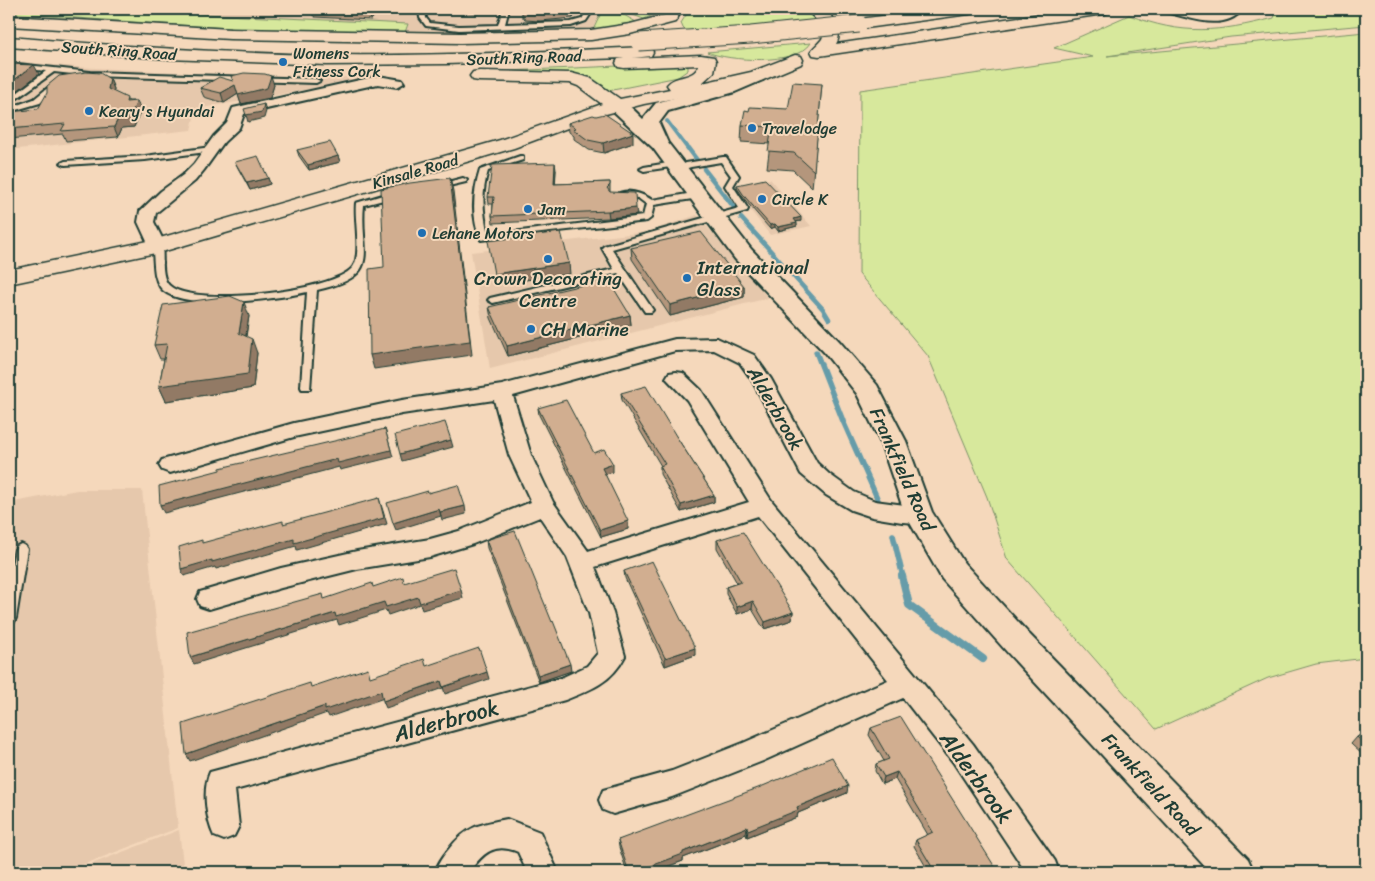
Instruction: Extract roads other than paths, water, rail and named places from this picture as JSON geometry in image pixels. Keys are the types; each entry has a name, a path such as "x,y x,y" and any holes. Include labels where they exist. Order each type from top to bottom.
{"highway":[{"path":"814,9 820,12 831,30 830,40 819,51"},
{"path":"847,10 879,11 901,9"},
{"name":"South Ring Road","path":"9,31 182,44 327,50 739,45 860,28 970,9"},
{"name":"South Ring Road","path":"860,28 1036,9"},
{"path":"362,72 717,62 769,65 795,60 819,51 1104,9"},
{"path":"9,21 176,32 392,38 536,37 609,32 673,13 669,32 677,44 717,62"},
{"path":"9,16 176,32"},
{"name":"South Ring Road","path":"9,42 116,51 328,60 483,59 642,47"},
{"path":"9,54 162,65 571,78 584,82 611,102"},
{"name":"Kinsale Road","path":"611,102 699,90 756,76 795,60"},
{"name":"Kinsale Road","path":"9,277 156,241 507,144 564,123 611,102 692,81 717,62"}],"street":[{"path":"1169,9 1181,10 1199,17 1220,18 1232,14 1237,9"},
{"path":"671,159 650,123 654,115 662,107 729,88 756,76"},
{"path":"156,241 146,222 148,211 189,178 211,149 234,125 236,112 241,109 378,80 397,83"},
{"name":"Frankfield Road","path":"611,102 624,110 671,159 744,254 832,348 868,390 893,441 919,514 953,571 1018,643 1235,872"},
{"name":"Alderbrook","path":"170,465 226,440 294,430 402,407 502,392 675,345 717,344 747,359 761,379 809,468 820,478 853,503 896,515 919,514"},
{"name":"Alderbrook","path":"676,378 694,395 763,506 963,754 1044,872"},
{"name":"Alderbrook","path":"224,826 220,781 565,688 596,674 612,656 601,613 578,554 544,506 520,455 502,392"},
{"path":"209,599 280,578 357,560 430,548 465,538 544,506"},
{"path":"581,562 763,506"},
{"path":"613,800 672,784 752,752 906,684"},
{"path":"450,872 469,847 481,838 507,833 529,842 543,872"}],"lane":[{"path":"422,9 424,21 432,27 553,26 584,20 591,9"},
{"path":"502,27 506,9"},
{"path":"9,65 90,74 316,81"},
{"path":"9,102 54,69"},
{"path":"9,110 37,101 74,71"},
{"path":"65,163 145,158 211,149"},
{"path":"520,158 484,170 477,190 484,238 647,218 650,203"},
{"path":"644,169 671,159 689,165 723,159 735,177 729,186 745,207 742,211 607,248 648,310"},
{"path":"427,187 463,180"},
{"path":"156,241 160,256 160,279 168,290 187,296 246,298 312,290 351,275 361,262 360,203 409,191"},
{"path":"613,195 640,194 650,203"},
{"path":"650,203 699,196"},
{"path":"493,300 620,270"},
{"path":"306,386 312,290"},
{"path":"9,618 20,549"}],"waterway":[{"path":"667,121 688,149"},
{"path":"688,148 697,160"},
{"path":"704,169 733,206"},
{"path":"741,218 823,309 829,319"},
{"path":"816,352 843,421 878,500"},
{"path":"893,535 903,577"},
{"path":"902,576 909,605 983,659"}],"place":[{"name":"Womens Fitness Cork","path":"283,62"},
{"name":"Keary's Hyundai","path":"89,111"},
{"name":"Travelodge","path":"752,128"},
{"name":"Circle K","path":"762,199"},
{"name":"Jam","path":"528,209"},
{"name":"Lehane Motors","path":"422,233"},
{"name":"Crown Decorating Centre","path":"548,259"},
{"name":"International Glass","path":"687,278"},
{"name":"CH Marine","path":"531,329"}]}
